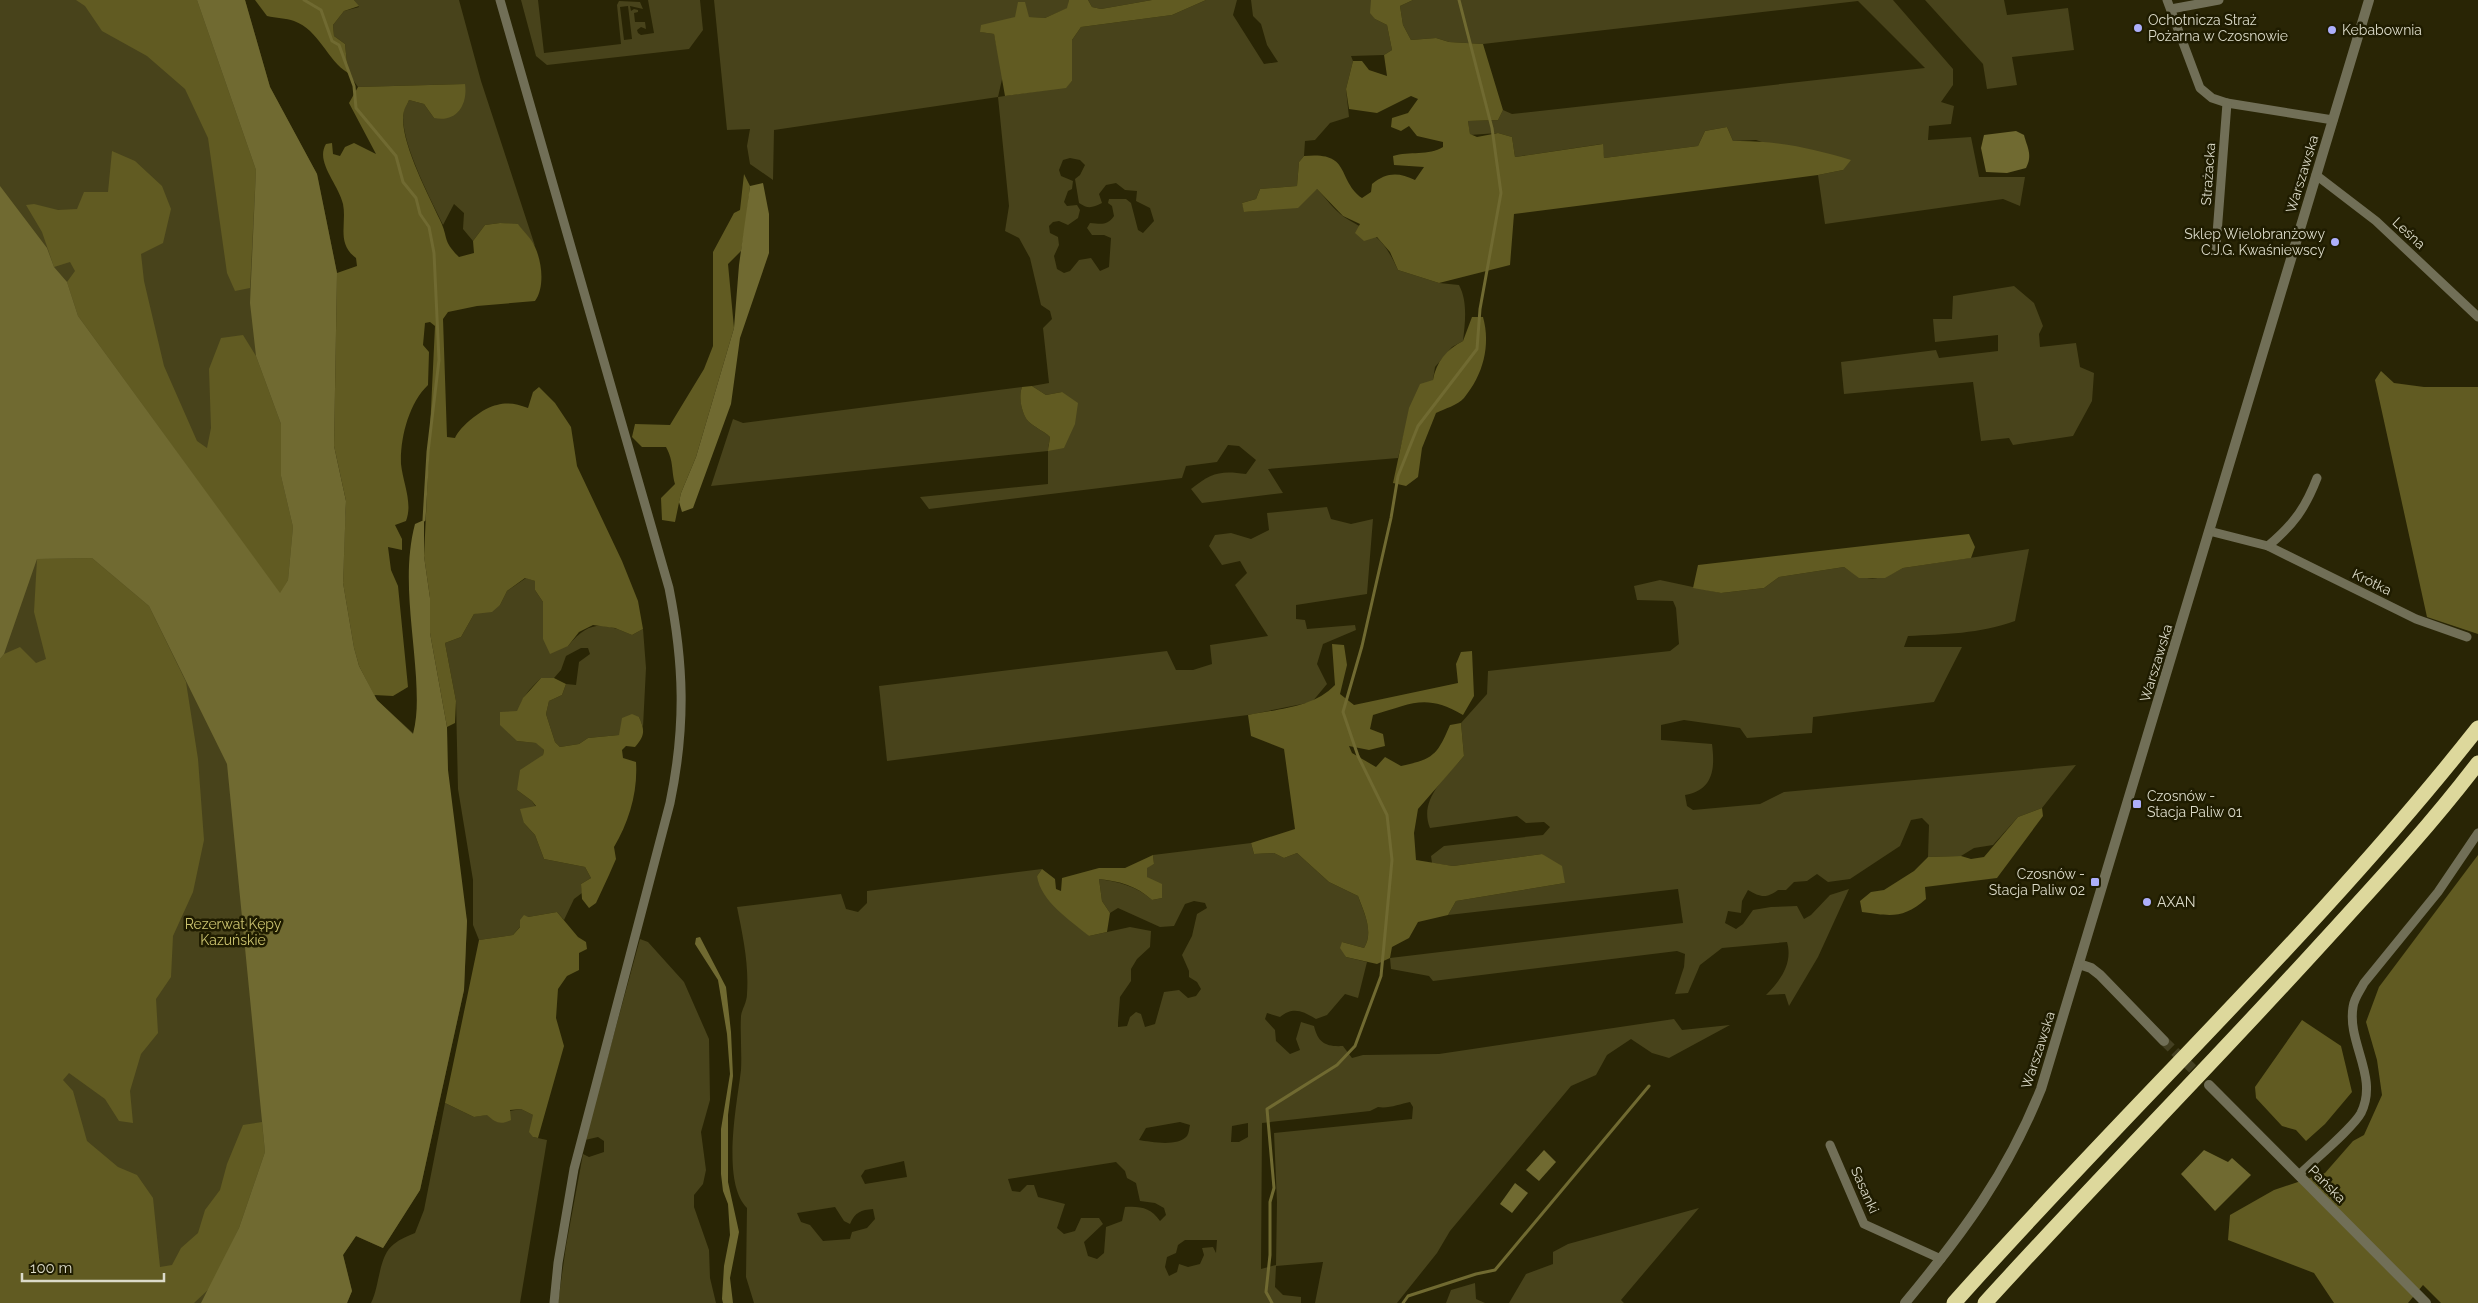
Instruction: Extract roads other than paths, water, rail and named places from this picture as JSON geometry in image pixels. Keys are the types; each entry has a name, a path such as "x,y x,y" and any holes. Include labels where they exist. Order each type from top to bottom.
{"highway":[{"path":"1954,1303 2346,886 2434,784 2478,728"},
{"path":"1985,1303 2345,918 2442,811 2478,762"}],"street":[{"path":"500,0 669,588 683,683 678,766 574,1169 558,1263 554,1303"},
{"path":"2167,0 2200,88 2212,98 2227,103 2333,120"},
{"path":"2171,9 2219,0"},
{"name":"Warszawska","path":"1905,1303 1988,1196 2024,1129 2046,1073 2369,0"},
{"name":"Strażacka","path":"2216,247 2227,103"},
{"name":"Leśna","path":"2316,175 2376,221 2478,317"},
{"path":"2268,546 2298,517 2307,504 2317,478"},
{"name":"Krótka","path":"2209,531 2268,546 2416,619 2467,637"},
{"path":"2299,1175 2357,1118 2364,1105 2366,1080 2352,1016 2355,998 2364,983 2438,892 2478,833"},
{"path":"2079,964 2091,968 2100,975 2164,1041"},
{"name":"Pańska","path":"2209,1085 2426,1303"},
{"name":"Sasanki","path":"1830,1145 1864,1224 1941,1259"}],"waterway":[{"path":"304,0 321,10 332,41 339,45 354,86 356,108 396,156 403,182 416,198 420,214 429,227 434,253 439,360 428,452 424,520"},
{"path":"1272,1303 1266,1292 1270,1255 1270,1202 1274,1188 1267,1109 1337,1065 1355,1046 1381,976 1392,860 1387,815 1358,756 1343,712 1362,646 1391,518 1398,476 1418,426 1477,349 1480,309 1501,193 1492,128 1459,0"},
{"path":"1403,1303 1408,1296 1476,1274 1495,1270 1649,1086"}],"tunnel":[{"path":"2164,1041 2203,1079"}],"place":[{"name":"Ochotnicza Straż Pożarna w Czosnowie","path":"2138,28"},
{"name":"Kebabownia","path":"2332,30"},
{"name":"Sklep Wielobranżowy C.J.G. Kwaśniewscy","path":"2335,242"},
{"name":"Czosnów - Stacja Paliw 01","path":"2137,804"},
{"name":"Czosnów - Stacja Paliw 02","path":"2095,882"},
{"name":"AXAN","path":"2147,902"}],"park label":[{"name":"Rezerwat Kępy Kazuńskie","path":"233,932"}]}
